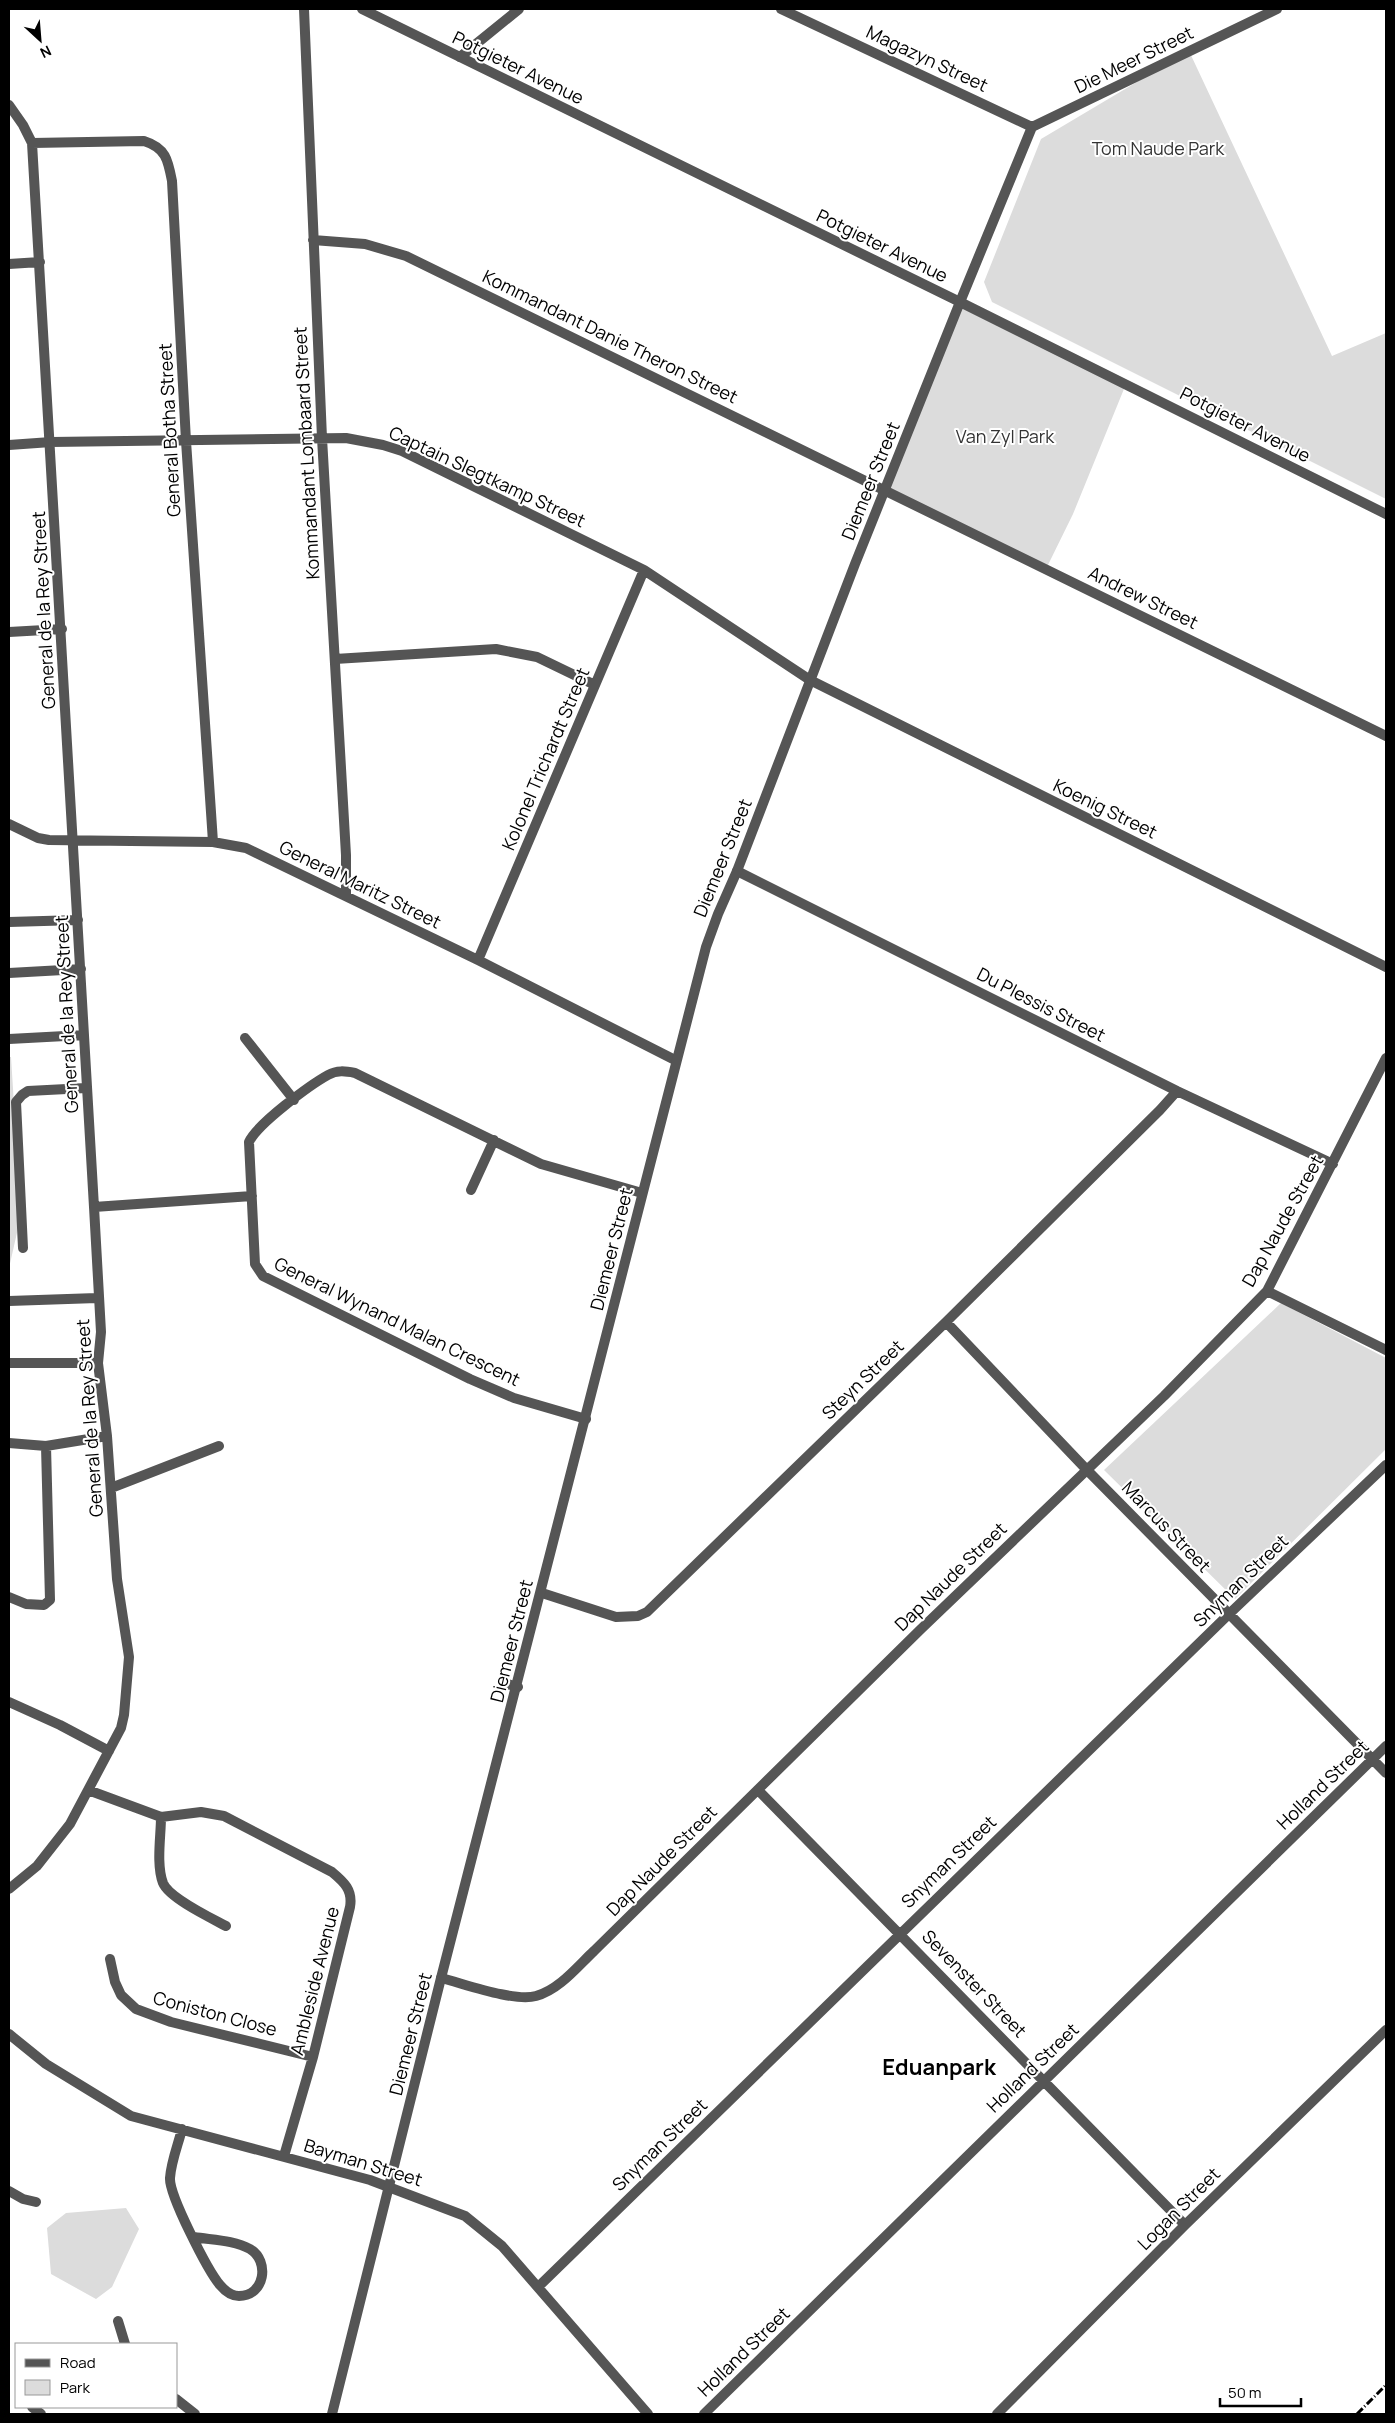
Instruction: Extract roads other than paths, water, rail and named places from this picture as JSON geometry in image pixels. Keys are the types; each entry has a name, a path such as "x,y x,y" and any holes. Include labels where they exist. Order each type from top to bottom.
{"street":[{"name":"Kommandant Lombaard Street","path":"304,9 322,438 346,896"},
{"name":"Potgieter Avenue","path":"362,9 960,302 1386,514"},
{"path":"460,57 520,9"},
{"name":"Magazyn Street","path":"781,9 1032,127"},
{"name":"Die Meer Street","path":"1032,127 1277,9"},
{"name":"General de la Rey Street","path":"9,105 23,125 32,143 62,629 94,1207 97,1298 101,1332 98,1363 107,1436 117,1579 129,1657 124,1715 121,1728 70,1824 37,1866 9,1889"},
{"name":"Diemeer Street","path":"333,2414 441,1978 518,1687 642,1193 711,931 737,871 885,489 1032,127"},
{"name":"General Botha Street","path":"32,143 144,141 156,145 162,151 172,181 186,441 213,842"},
{"name":"Kommandant Danie Theron Street","path":"313,240 365,244 406,256 885,489"},
{"path":"9,264 40,262"},
{"name":"Captain Slegtkamp Street","path":"9,445 51,442 322,438 364,440 402,451 644,570 810,680"},
{"name":"Andrew Street","path":"885,489 1386,736"},
{"name":"Kolonel Trichardt Street","path":"478,960 644,570"},
{"path":"9,632 62,629"},
{"path":"335,658 496,649 537,657 596,685"},
{"name":"Koenig Street","path":"810,680 1386,967"},
{"name":"General Maritz Street","path":"9,824 38,838 213,842 257,853 478,960 676,1060"},
{"name":"Du Plessis Street","path":"737,871 1177,1091 1333,1164"},
{"path":"9,922 78,920"},
{"path":"9,973 81,969"},
{"path":"9,1039 84,1035"},
{"path":"245,1038 294,1100"},
{"name":"Dap Naude Street","path":"441,1978 521,1998 537,1996 559,1983 594,1951 1086,1469 1164,1396 1267,1291 1386,1058"},
{"name":"General Wynand Malan Crescent","path":"586,1419 514,1398 470,1379 269,1281 258,1271 255,1264 249,1142 251,1136 272,1117 328,1075 340,1071 355,1072 549,1167 642,1193"},
{"path":"23,1248 16,1102 22,1094 28,1092 86,1088"},
{"name":"Steyn Street","path":"542,1593 616,1617 626,1618 647,1612 946,1322 1177,1091"},
{"path":"471,1190 494,1140"},
{"path":"94,1207 252,1196"},
{"path":"1267,1291 1386,1350"},
{"path":"9,1301 97,1298"},
{"name":"Marcus Street","path":"946,1322 1086,1469 1386,1773"},
{"path":"9,1362 98,1363"},
{"path":"9,1443 46,1446 107,1436"},
{"path":"9,1598 26,1604 44,1605 50,1600 46,1446"},
{"path":"111,1488 219,1446"},
{"name":"Snyman Street","path":"538,2287 1228,1614 1386,1465"},
{"path":"504,1683 518,1687"},
{"path":"9,1702 60,1725 109,1751"},
{"name":"Holland Street","path":"704,2414 1386,1746"},
{"name":"Ambleside Avenue","path":"88,1790 161,1817 201,1812 224,1816 332,1872 346,1885 352,1897 350,1907 313,2057 284,2156"},
{"name":"Sevenster Street","path":"758,1790 1045,2080 1185,2225"},
{"path":"161,1817 160,1866 166,1887 182,1900 226,1926"},
{"name":"Coniston Close","path":"110,1959 115,1982 121,1995 136,2009 171,2022 313,2057"},
{"name":"Logan Street","path":"997,2414 1185,2225 1386,2030"},
{"name":"Bayman Street","path":"9,2034 40,2060 131,2116 390,2186 454,2210 477,2224 502,2246 648,2414"},
{"path":"182,2129 170,2178 174,2197 210,2271 224,2290 232,2295 240,2296 250,2294 256,2289 263,2274 262,2265 256,2253 235,2243 194,2237"},
{"path":"9,2191 22,2199 36,2202"},
{"path":"118,2321 125,2343"},
{"path":"178,2401 195,2414"}],"railway":[{"path":"1357,2414 1386,2385"}],"district":[{"name":"Eduanpark","path":"939,2067"}],"park label":[{"name":"Tom Naude Park","path":"1158,149"},
{"name":"Van Zyl Park","path":"1005,437"}]}
